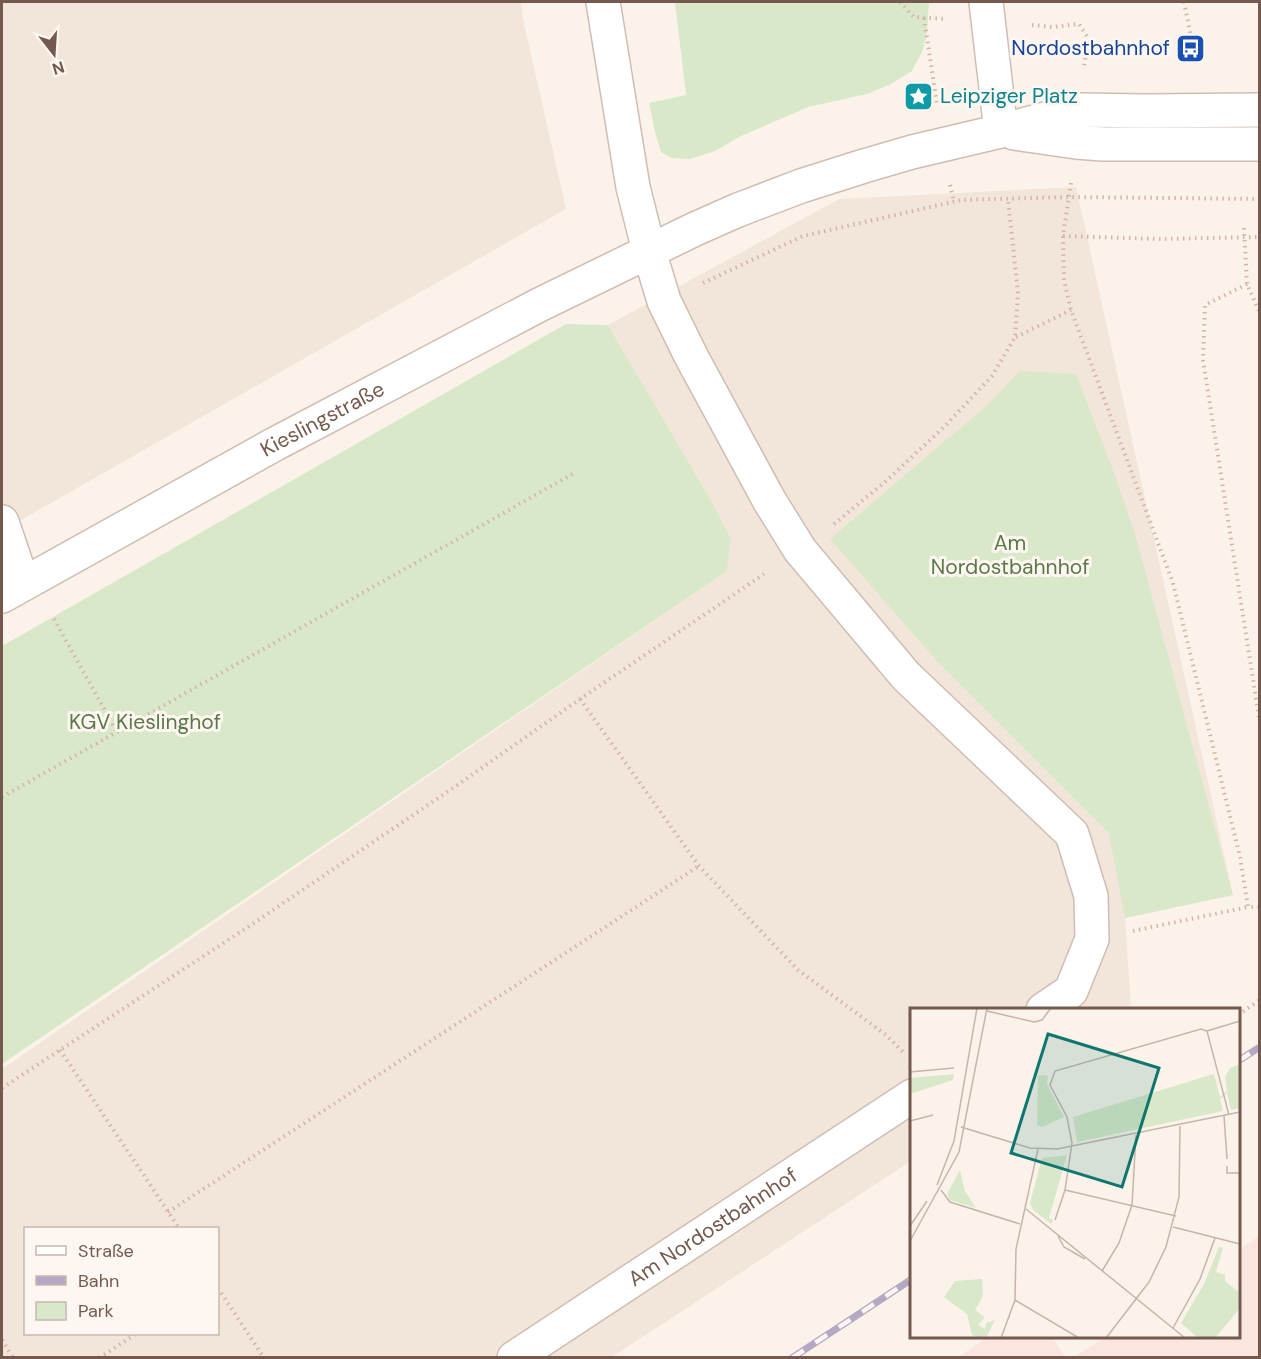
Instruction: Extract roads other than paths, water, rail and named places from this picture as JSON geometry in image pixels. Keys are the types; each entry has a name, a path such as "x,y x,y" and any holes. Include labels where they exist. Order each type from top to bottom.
{"street":[{"path":"603,2 633,187 664,301 759,482 800,550 906,676 1072,834 1091,896 1092,939 1071,992 1047,1008"},
{"path":"986,2 1001,131"},
{"path":"649,251 716,219 801,186 912,152 1078,110 1260,110"},
{"path":"1001,131 1103,144 1260,144"},
{"name":"Kieslingstraße","path":"12,590 274,444 539,305 649,251"},
{"path":"2,522 12,590"},
{"name":"Am Nordostbahnhof","path":"514,1358 910,1097"}],"railway":[{"path":"1240,1060 1260,1047"},
{"path":"792,1358 910,1280"}],"place":[{"name":"Nordostbahnhof","path":"1191,48"},
{"name":"Leipziger Platz","path":"919,96"}],"park label":[{"name":"KGV Kieslinghof","path":"145,722"}]}
